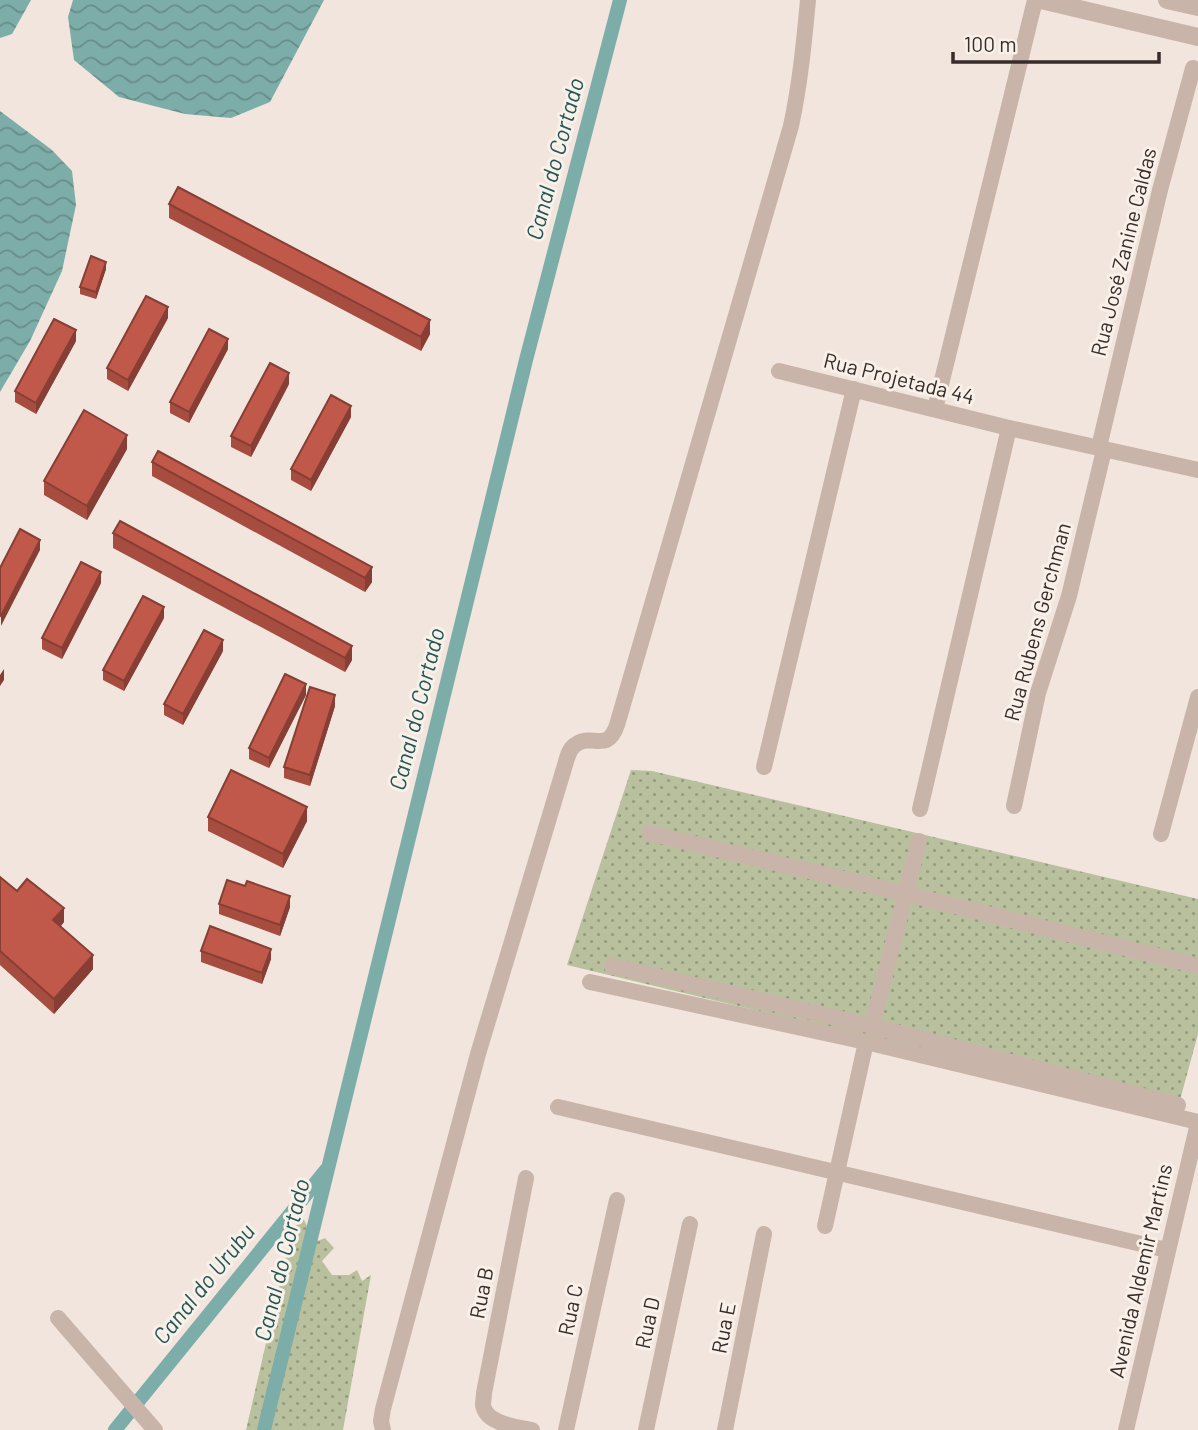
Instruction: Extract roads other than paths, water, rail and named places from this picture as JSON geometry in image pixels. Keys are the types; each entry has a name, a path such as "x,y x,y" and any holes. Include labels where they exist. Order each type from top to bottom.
{"street":[{"path":"383,1430 383,1409 478,1054 565,765 575,744 608,740 614,733 621,712 784,151 798,90 808,0"},
{"path":"935,409 1035,0"},
{"path":"1041,0 1198,37"},
{"path":"1167,0 1198,7"},
{"name":"Rua José Zanine Caldas","path":"1101,449 1160,190 1193,68"},
{"name":"Rua Projetada 44","path":"779,370 1009,428 1198,470"},
{"path":"764,767 855,390"},
{"path":"920,809 1009,428"},
{"name":"Rua Rubens Gerchman","path":"1014,806 1038,693 1069,596 1101,449"},
{"path":"1161,834 1198,697"},
{"path":"649,833 1198,966"},
{"path":"872,1026 919,841"},
{"path":"612,966 872,1026 1178,1104"},
{"path":"590,982 866,1042 1198,1122"},
{"path":"825,1226 866,1042"},
{"path":"558,1107 1167,1250"},
{"name":"Avenida Aldemir Martins","path":"1126,1430 1198,1122"},
{"name":"Rua B","path":"526,1178 483,1405 487,1415 511,1426 532,1430"},
{"name":"Rua C","path":"566,1430 617,1200"},
{"name":"Rua D","path":"646,1430 690,1224"},
{"name":"Rua E","path":"725,1430 764,1234"},
{"path":"58,1318 155,1430"}],"water":[{"path":"0,0 31,0 12,34 0,38"},
{"path":"73,0 324,0 270,102 231,118 185,114 119,97 74,60 68,17"},
{"path":"0,111 52,150 72,171 76,205 62,271 30,341 0,392"}],"waterway":[{"name":"Canal do Cortado","path":"264,1430 526,360 620,0"},
{"name":"Canal do Urubu","path":"115,1430 326,1170"}]}
